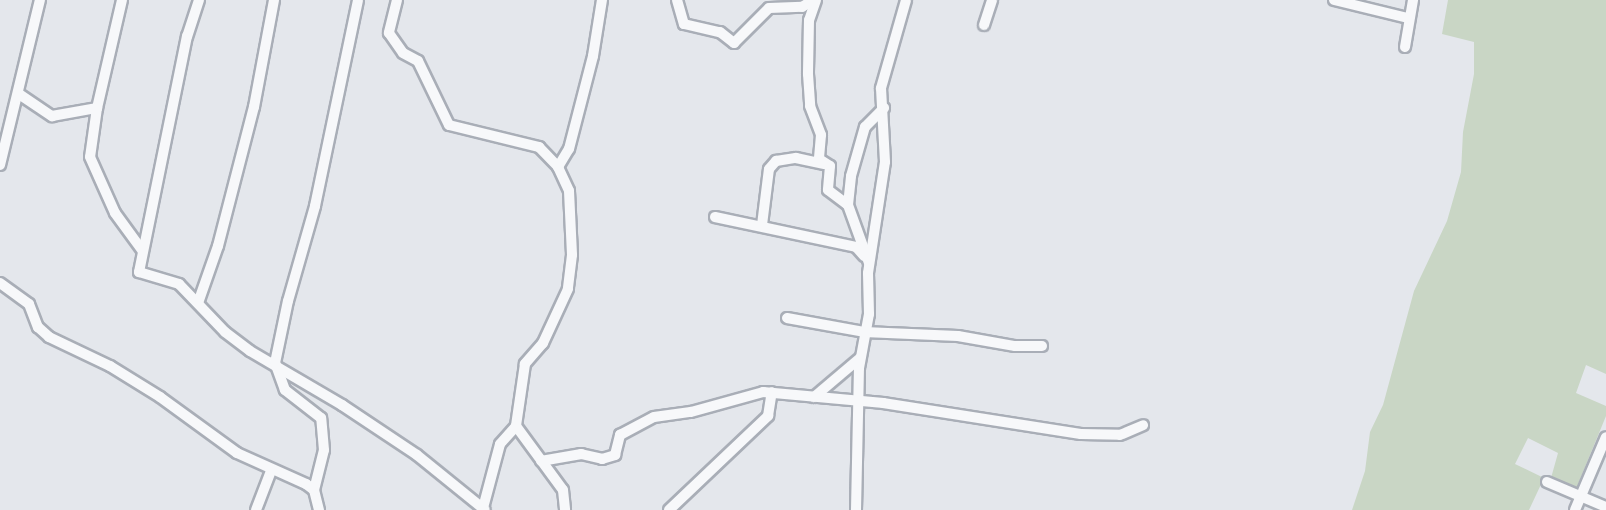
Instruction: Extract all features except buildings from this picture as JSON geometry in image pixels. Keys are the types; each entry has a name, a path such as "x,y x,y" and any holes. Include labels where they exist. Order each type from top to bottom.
{"street":[{"path":"0,165 40,0"},
{"path":"122,0 97,108 92,166 115,213 142,250"},
{"path":"199,0 187,36 139,272 172,280 225,332 417,455 484,509 500,444 516,426 525,364 543,343 568,289 572,255 569,191 558,167 539,147 449,125 418,61 403,52 389,33 397,0"},
{"path":"198,303 218,246 254,107 274,0"},
{"path":"319,510 314,490 324,450 321,418 285,390 275,363 288,301 315,206 358,0"},
{"path":"558,167 569,149 593,56 602,0"},
{"path":"677,0 684,24 720,32 734,43 769,8 801,7 814,0"},
{"path":"814,0 809,20 810,106 821,135 819,159 830,166"},
{"path":"856,510 860,358 871,303 869,264 885,162 884,108 881,88 906,0"},
{"path":"984,25 992,0"},
{"path":"1334,0 1408,18"},
{"path":"1405,47 1408,18 1413,0"},
{"path":"19,94 52,116 97,108"},
{"path":"869,264 848,205 851,176 865,127 884,108"},
{"path":"762,225 769,169 776,161 796,158 830,166"},
{"path":"830,166 828,190 848,205"},
{"path":"715,217 762,225 856,247 869,264"},
{"path":"0,283 29,304 39,327 50,337 110,366 175,407 237,453 314,490"},
{"path":"787,318 864,332 958,336 1015,346 1042,346"},
{"path":"814,397 860,358"},
{"path":"541,461 580,454 602,459 615,455 620,435 654,417 771,392 859,400 1081,434 1120,435 1143,425"},
{"path":"669,510 768,416 771,392"},
{"path":"516,426 563,490 565,510"},
{"path":"1575,510 1606,437"},
{"path":"256,510 271,471"},
{"path":"1547,482 1606,507"}],"green space":[{"path":"1448,0 1606,0 1606,374 1586,365 1576,393 1606,406 1606,416 1576,489 1551,478 1558,453 1528,438 1515,464 1544,478 1529,510 1352,510 1365,471 1370,432 1383,405 1414,291 1447,221 1461,172 1463,132 1474,74 1474,42 1442,34"}]}
